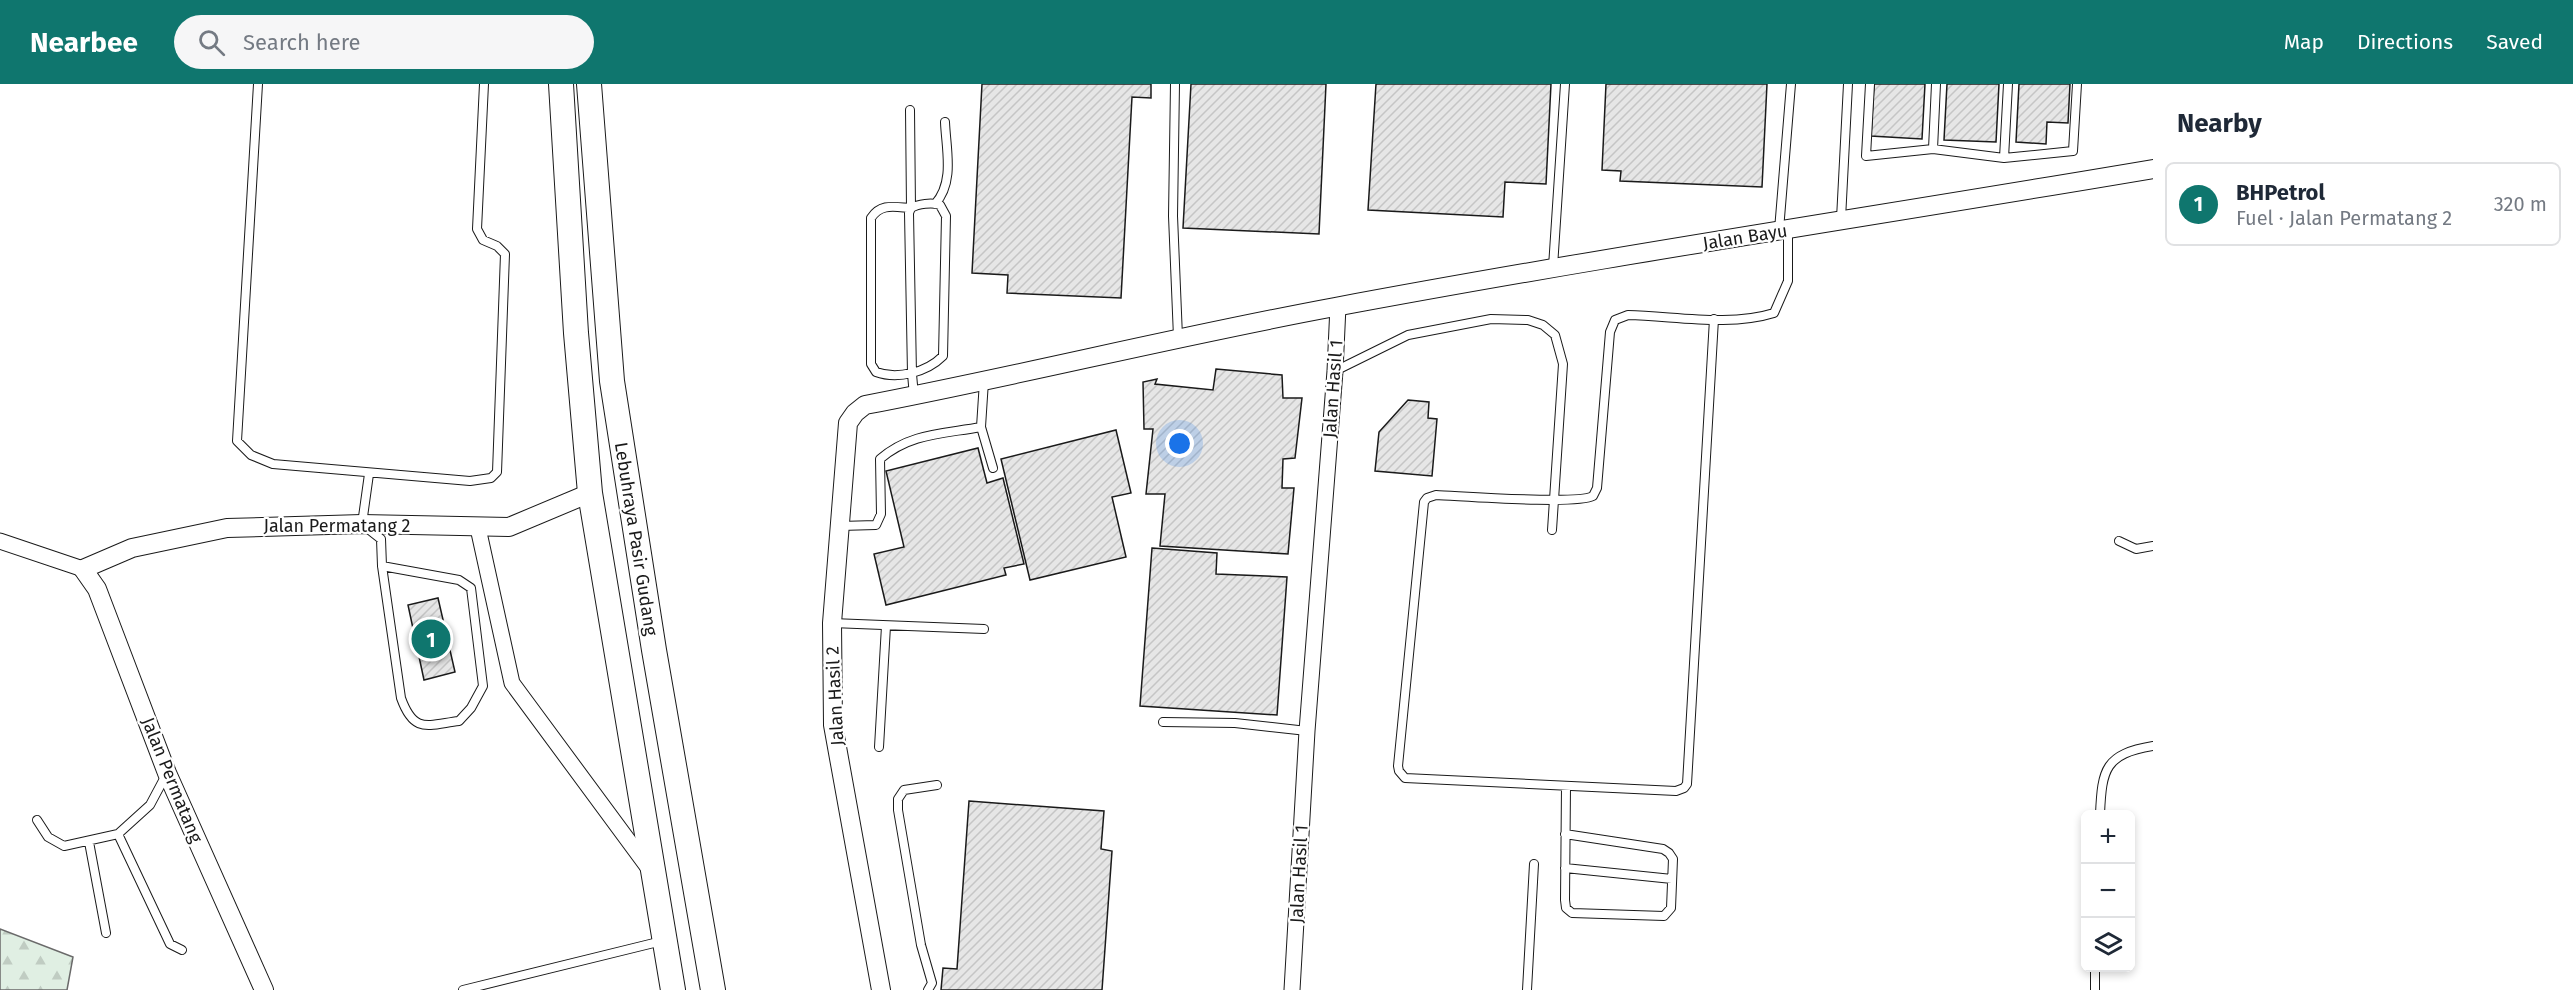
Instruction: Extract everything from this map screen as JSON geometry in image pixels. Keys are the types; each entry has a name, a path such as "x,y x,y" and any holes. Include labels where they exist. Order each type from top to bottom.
{"highway":[{"name":"Lebuhraya Pasir Gudang","path":"561,84 576,333 590,493 673,990"},
{"name":"Lebuhraya Pasir Gudang","path":"589,84 612,381 654,650 713,990"}],"street":[{"name":"Jalan Bayu","path":"1338,306 2153,169"},
{"path":"914,396 1178,337 1338,306"},
{"name":"Jalan Hasil 1","path":"1292,990 1307,731 1338,306"},
{"name":"Jalan Hasil 2","path":"881,990 833,725 832,623 848,423 865,405 914,396"},
{"name":"Jalan Permatang 2","path":"83,569 132,548 227,528 362,524 508,527 590,493"},
{"path":"478,528 512,683 652,872"},
{"path":"0,541 83,569"},
{"name":"Jalan Permatang","path":"83,569 97,589 167,773 264,990"}],"lane":[{"path":"258,84 237,441 251,455 273,464 470,481 491,478 497,472 505,254 496,246 483,240 477,229 484,84"},
{"path":"1175,84 1173,216 1178,337"},
{"path":"1553,269 1565,84"},
{"path":"1714,319 1687,784 1676,791 1410,779 1401,775 1398,766 1424,502 1436,495 1554,500 1585,499 1596,492 1610,332 1615,320 1628,315 1714,319 1761,317 1774,313 1788,281 1783,231 1791,84"},
{"path":"1841,220 1848,84"},
{"path":"1870,84 1866,156 1933,149 2004,158 2073,151 2077,84"},
{"path":"1933,149 1936,84"},
{"path":"2004,158 2008,84"},
{"path":"910,110 914,396"},
{"path":"935,204 943,195 948,184 945,122"},
{"path":"935,204 943,208 946,216 945,353 941,359 912,374 882,374 876,372 872,364 871,218 877,210 884,206 910,208 935,204"},
{"path":"1335,371 1408,335 1491,320 1528,320 1543,325 1555,334 1563,364 1552,530"},
{"path":"984,381 981,427 993,468"},
{"path":"839,526 876,525 881,514 880,459 895,446 920,436 981,427"},
{"path":"369,474 362,524 381,539 382,566 401,698 406,712 410,719 421,725 459,722 471,708 483,686 471,588 459,580 382,566"},
{"path":"2119,541 2136,549 2153,546"},
{"path":"832,623 984,629"},
{"path":"879,747 886,626"},
{"path":"1163,722 1236,723 1307,731"},
{"path":"2100,810 2101,782 2111,762 2128,750 2153,746"},
{"path":"36,820 48,837 64,846 118,834 150,805 167,773"},
{"path":"928,990 932,982 921,945 898,799 904,790 937,785"},
{"path":"1565,834 1663,849 1669,853 1672,859 1671,908 1664,916 1572,913 1566,908 1565,834 1566,786"},
{"path":"118,834 170,944 182,950"},
{"path":"89,842 106,933"},
{"path":"1527,990 1534,864"},
{"path":"1565,868 1672,879"},
{"path":"463,990 665,940"},
{"path":"2095,972 2095,990"}],"green space":[{"path":"0,929 73,957 67,990 0,990"}],"building":[{"path":"982,84 1151,84 1151,98 1132,97 1121,298 1007,293 1008,275 972,273"},
{"path":"1191,84 1326,84 1319,234 1183,228"},
{"path":"1376,84 1551,84 1546,184 1505,182 1503,217 1368,210"},
{"path":"1606,84 1767,84 1762,187 1620,181 1621,171 1602,170"},
{"path":"1874,84 1925,84 1922,139 1871,136"},
{"path":"1947,84 1999,84 1996,142 1944,140"},
{"path":"2019,84 2070,84 2068,123 2047,122 2046,144 2016,142"},
{"path":"1216,369 1282,375 1283,398 1302,398 1295,458 1283,459 1282,488 1294,488 1288,554 1160,546 1165,494 1146,494 1153,429 1144,429 1143,382 1157,379 1155,384 1213,390"},
{"path":"1408,400 1429,402 1428,418 1437,419 1432,476 1375,471 1379,432"},
{"path":"1116,430 1131,493 1112,497 1126,557 1030,580 1001,459"},
{"path":"978,448 987,483 1003,478 1024,564 1004,568 1006,575 886,605 874,554 904,547 886,471"},
{"path":"1152,548 1217,553 1216,574 1287,577 1277,715 1140,706"},
{"path":"438,598 455,672 424,680 408,605"},
{"path":"969,801 1104,811 1101,849 1112,851 1102,990 941,990 943,968 957,969"}],"place":[{"name":"BHPetrol","path":"431,639"}]}
